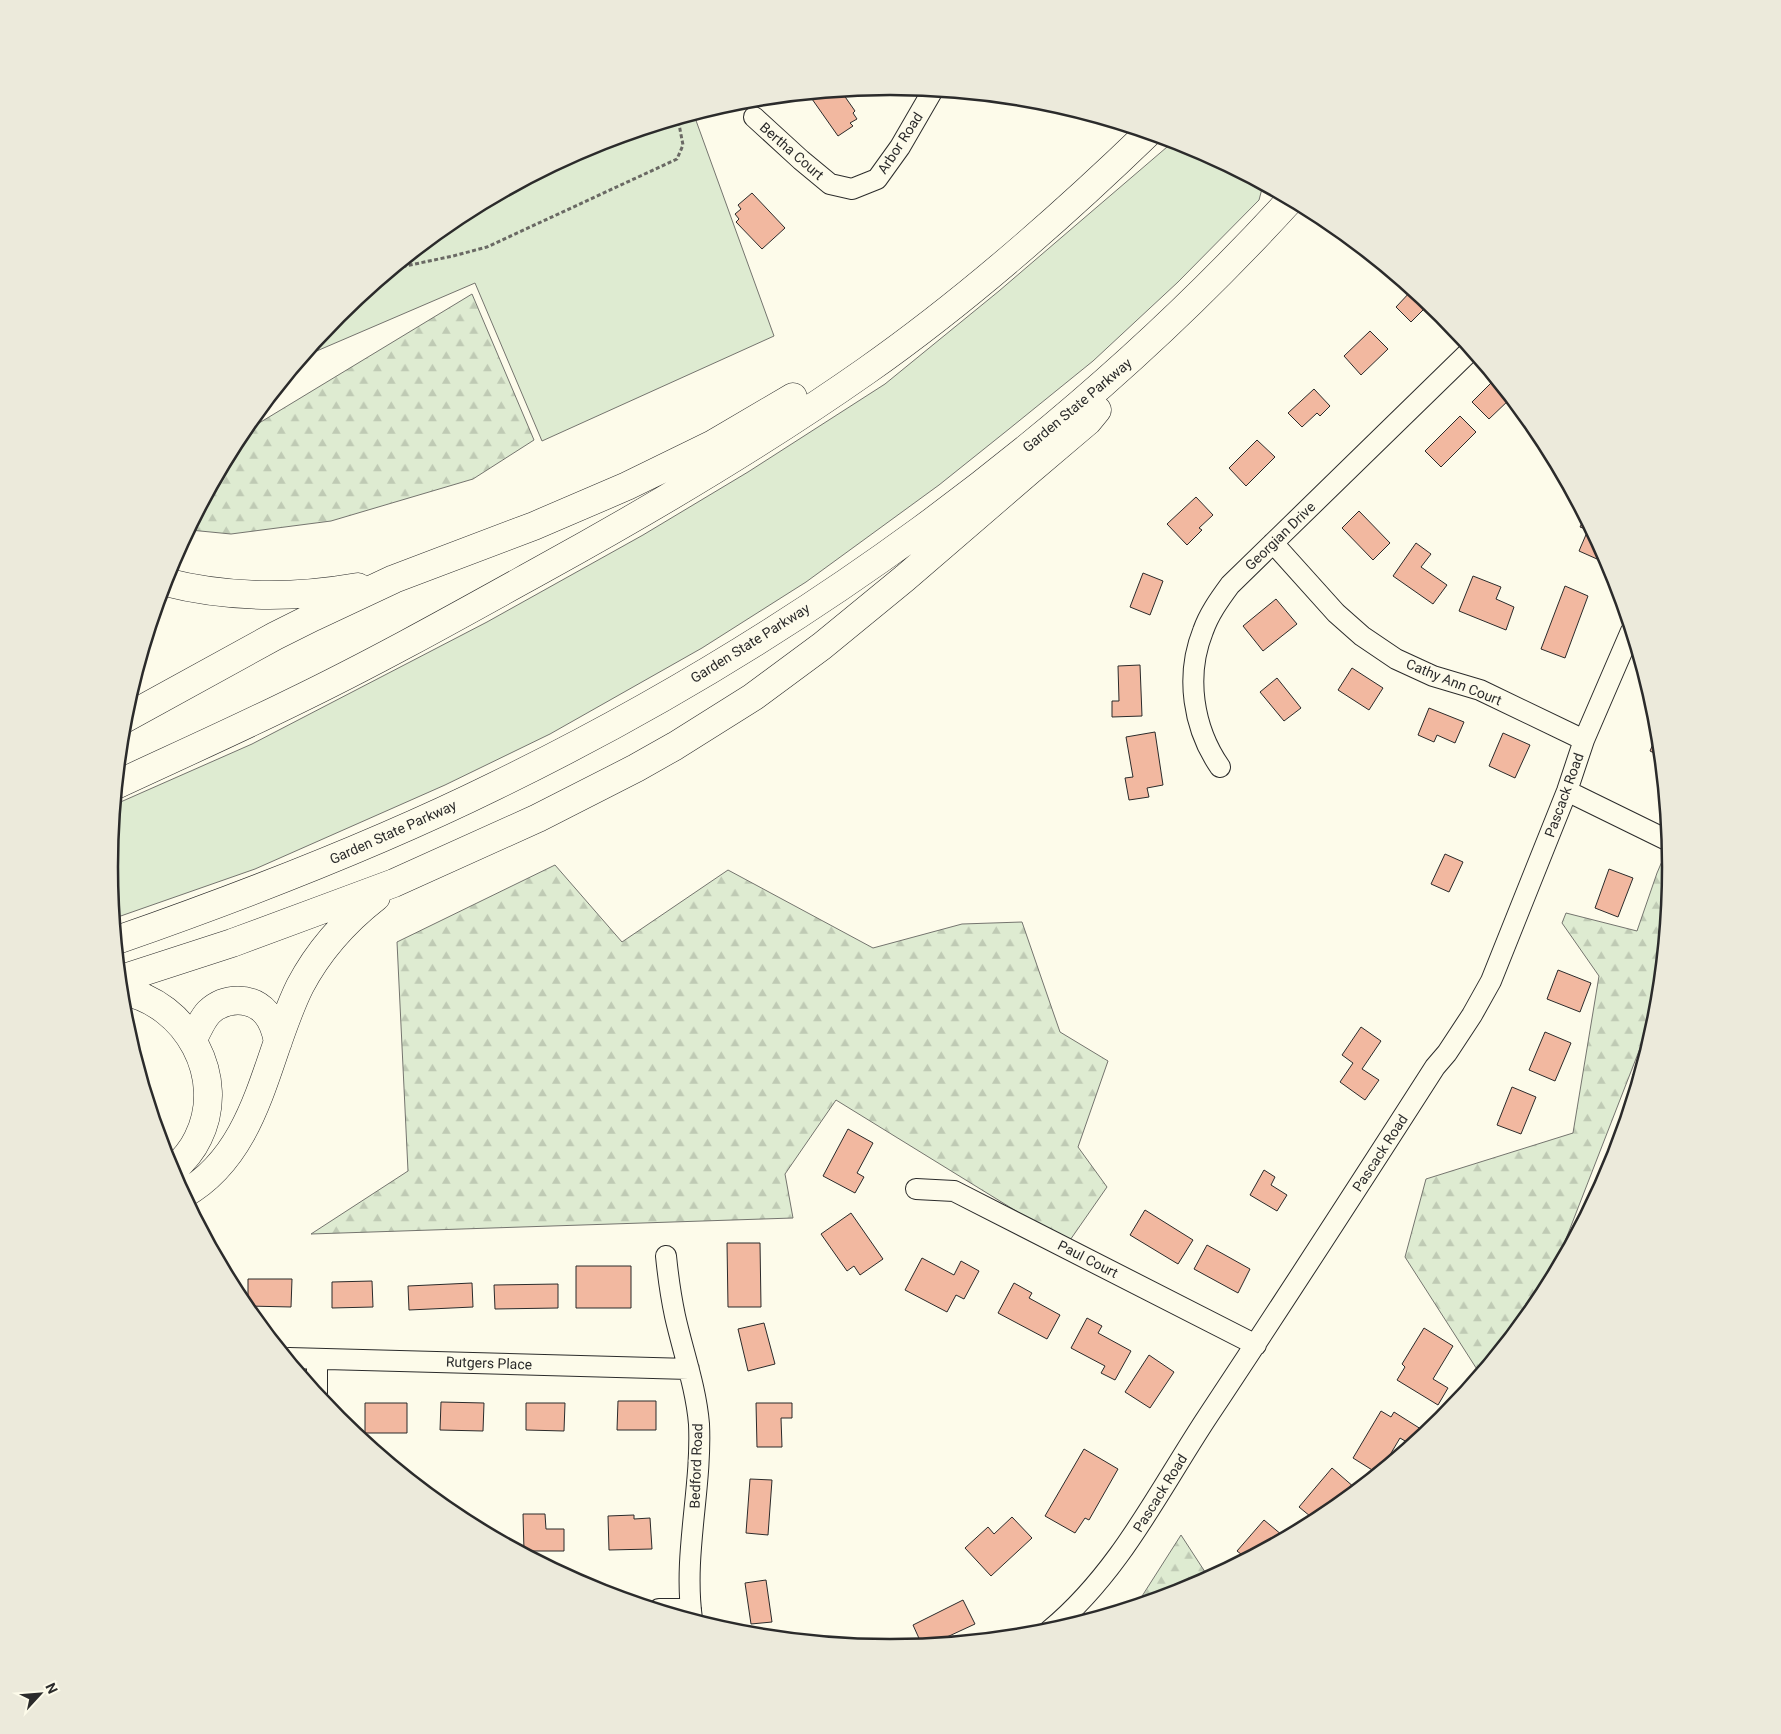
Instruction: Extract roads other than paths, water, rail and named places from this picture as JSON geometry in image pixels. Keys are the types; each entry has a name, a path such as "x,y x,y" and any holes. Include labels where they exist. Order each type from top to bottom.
{"highway":[{"path":"123,781 300,698 462,614 601,537 709,473 817,404 969,293 1066,211 1143,138"},
{"name":"Garden State Parkway","path":"122,938 260,889 434,815 550,759 662,698 827,596 931,523 981,485 1080,404 1174,319 1221,273 1286,204"},
{"path":"134,714 275,636 394,580 543,522 672,466 750,423 834,369 969,293"},
{"path":"126,977 251,936 394,883 502,835 628,772 714,722 788,671 905,578 1088,421 1174,319"},
{"path":"172,584 217,592 284,594 343,590 394,580"},
{"path":"190,1190 218,1168 240,1138 256,1103 300,987 322,950 348,920 394,883"},
{"path":"129,993 157,1004 180,1023 199,1052 207,1080 207,1109 198,1138 178,1165"},
{"path":"192,1039 214,1008 222,1003 239,1000 258,1006 265,1012 272,1022 278,1042"}],"street":[{"name":"Arbor Road","path":"830,184 852,189 877,179 900,147 929,97"},
{"name":"Bertha Court","path":"754,117 830,184"},
{"name":"Georgian Drive","path":"1220,768 1203,735 1196,710 1193,684 1196,656 1202,631 1215,606 1230,585 1467,354"},
{"name":"Cathy Ann Court","path":"1273,543 1336,613 1362,636 1396,659 1433,676 1480,690 1584,740"},
{"name":"Pascack Road","path":"1061,1619 1093,1590 1120,1556 1208,1416 1256,1345 1435,1067 1472,1015 1491,981 1568,791 1584,740 1628,639"},
{"path":"1568,791 1661,837"},
{"name":"Paul Court","path":"916,1189 954,1191 1256,1345"},
{"name":"Bedford Road","path":"666,1256 675,1316 690,1369 698,1423 699,1456 690,1571 691,1613"},
{"name":"Rutgers Place","path":"295,1358 690,1369"},
{"path":"317,1359 317,1383"}]}
